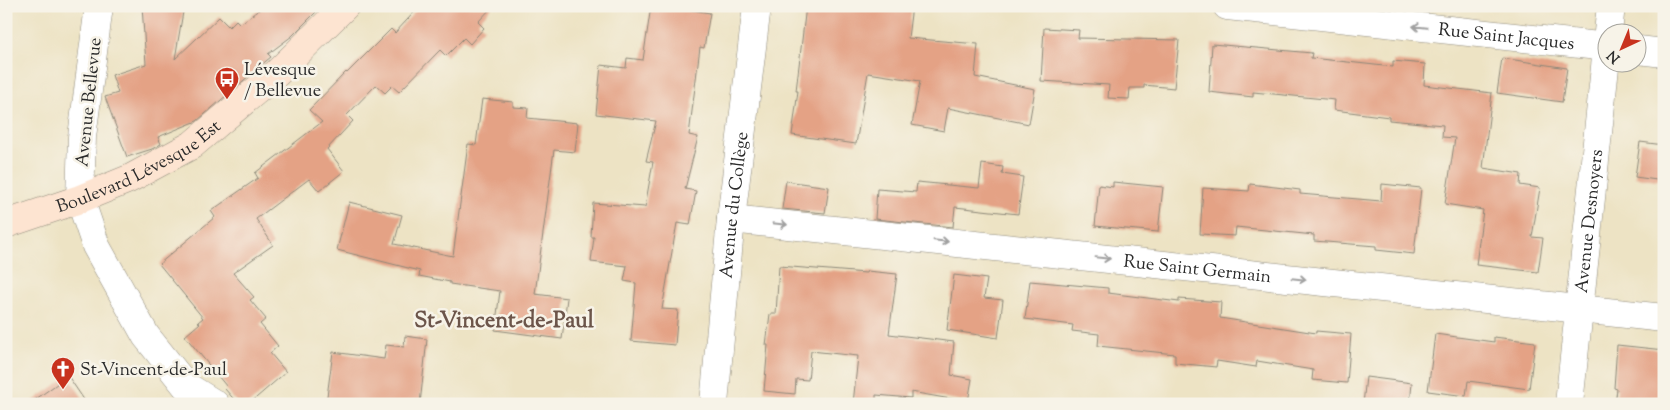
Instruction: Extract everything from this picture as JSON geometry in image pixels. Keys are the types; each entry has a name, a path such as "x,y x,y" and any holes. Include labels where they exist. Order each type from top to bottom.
{"street":[{"name":"Avenue Bellevue","path":"80,199 82,137 99,6"},
{"name":"Boulevard Lévesque Est","path":"6,224 80,199 128,179 192,145 277,73 346,6"},
{"name":"Avenue du Collège","path":"714,404 731,218 757,6"},
{"name":"Rue Saint Jacques","path":"1227,6 1598,40"},
{"name":"Avenue Desnoyers","path":"1609,22 1611,6"},
{"path":"1648,51 1664,53"},
{"name":"Avenue Desnoyers","path":"1569,404 1604,72"},
{"path":"80,199 96,246 146,336 186,386 215,404"},
{"name":"Rue Saint Germain","path":"731,218 1664,318"}],"building":[{"path":"142,6 184,6 175,59 219,17 229,27 236,20 240,24 264,6 322,6 292,36 268,54 271,57 197,121 158,137 161,144 152,149 127,157 105,97 118,93 112,75 146,64"},
{"path":"420,6 493,6 478,22 484,28 470,44 464,38 446,56 440,50 399,92 392,86 385,93 376,85 347,115 353,121 327,149 344,171 319,191 309,179 256,219 273,245 233,273 254,297 250,300 266,319 260,324 278,346 270,353 286,372 249,404 238,404 225,389 227,387 185,336 203,318 159,264 215,217 211,211 258,178 255,173 322,122 309,110 391,29 395,33"},
{"path":"651,6 668,6 710,13 704,48 700,47 689,135 698,137 685,189 696,191 690,225 677,223 662,309 678,310 675,345 631,341 636,283 624,281 627,266 591,262 594,237 591,237 593,203 645,207 653,162 646,161 656,121 596,114 601,65 626,68 627,58 643,60"},
{"path":"806,6 912,6 908,38 978,44 975,77 1035,89 1029,124 948,108 944,131 912,125 920,81 868,73 856,144 792,135"},
{"path":"1044,28 1079,30 1078,38 1179,40 1174,88 1144,85 1144,88 1130,88 1129,99 1108,98 1109,85 1041,81"},
{"path":"1212,44 1312,53 1311,58 1393,67 1393,61 1425,64 1424,85 1492,93 1483,168 1521,174 1520,185 1540,188 1532,237 1543,238 1538,272 1476,265 1483,210 1445,204 1455,138 1442,137 1443,125 1389,120 1389,117 1334,110 1335,100 1253,92 1253,97 1209,92"},
{"path":"1502,58 1567,68 1562,102 1497,93"},
{"path":"482,99 513,102 513,107 528,108 527,118 578,123 575,152 554,150 535,294 567,298 562,339 495,330 500,291 450,284 450,282 419,276 420,271 337,250 349,202 402,215 394,244 453,256 468,144 476,145"},
{"path":"1640,142 1664,145 1664,181 1635,177"},
{"path":"982,164 1003,167 1002,174 1023,177 1018,214 955,207 953,227 875,219 877,189 916,192 917,182 979,188"},
{"path":"786,181 829,187 825,213 782,209"},
{"path":"1113,182 1163,187 1158,232 1095,226 1099,185 1113,187"},
{"path":"1250,184 1300,190 1300,194 1381,201 1382,184 1421,188 1414,254 1376,250 1376,246 1314,241 1314,235 1236,227 1235,236 1200,234 1203,188 1249,191"},
{"path":"779,266 897,274 889,334 954,342 951,375 972,379 968,402 911,392 911,398 876,395 876,404 853,404 858,356 811,351 808,380 796,379 795,394 764,391 768,345 766,345 770,314 776,314"},
{"path":"954,275 987,279 984,298 1003,300 998,338 947,330"},
{"path":"1030,281 1108,288 1108,293 1179,302 1179,299 1221,302 1220,318 1316,333 1316,331 1351,334 1347,383 1312,380 1313,370 1257,361 1256,367 1217,361 1216,367 1175,363 1175,354 1098,346 1099,334 1072,331 1073,325 1025,319"},
{"path":"1435,334 1494,342 1494,337 1535,342 1529,389 1468,381 1466,396 1428,391"},
{"path":"405,336 427,339 420,404 326,404 333,352 384,359 386,345 404,347"},
{"path":"1617,345 1664,350 1664,404 1615,404 1617,389 1614,388"},
{"name":"St-Vincent-de-Paul","path":"68,376 87,404 29,404"},
{"path":"1366,377 1412,383 1410,404 1363,404"}],"place":[{"name":"Lévesque / Bellevue","path":"227,100"},
{"name":"St-Vincent-de-Paul","path":"63,390"}],"district":[{"name":"St-Vincent-de-Paul","path":"504,319"}]}
